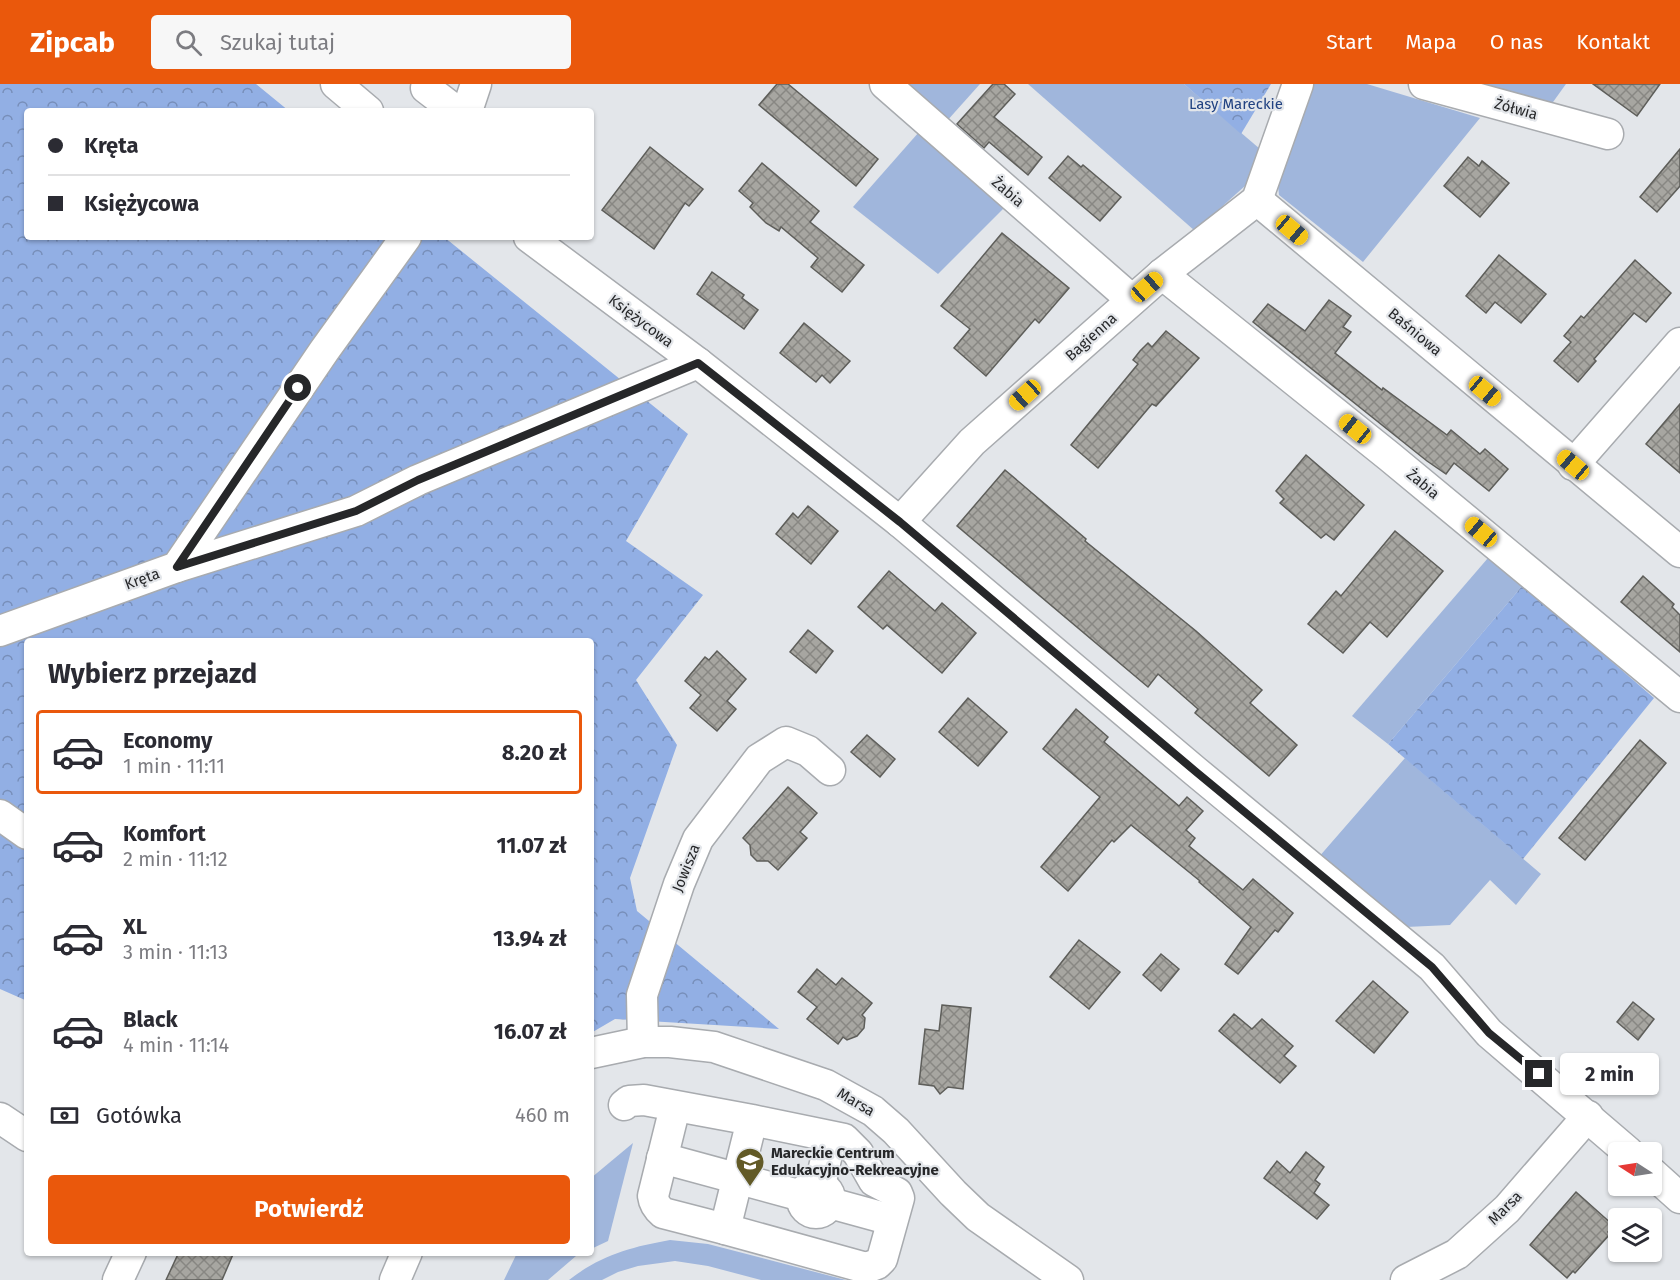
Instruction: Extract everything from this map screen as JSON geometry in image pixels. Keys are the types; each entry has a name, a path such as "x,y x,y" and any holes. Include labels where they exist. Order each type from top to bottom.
{"street":[{"path":"336,84 365,108"},
{"path":"468,108 477,84"},
{"name":"Żabia","path":"885,84 1132,300"},
{"path":"1257,200 1298,84"},
{"name":"Żółwia","path":"1424,84 1608,134"},
{"path":"426,88 452,108"},
{"name":"Bagienna","path":"900,522 972,442 1162,274 1257,200"},
{"name":"Baśniowa","path":"1257,200 1680,552"},
{"name":"Kręta","path":"0,631 177,567 324,351 404,240"},
{"name":"Księżycowa","path":"533,240 698,363 900,522 1204,779 1432,967 1489,1033 1617,1142"},
{"name":"Żabia","path":"1162,274 1390,457 1680,697"},
{"path":"1573,465 1680,343"},
{"path":"177,567 356,511 418,480 698,363"},
{"name":"Jowisza","path":"642,1042 642,995 675,894 698,839 759,759 786,742 808,751 830,770"},
{"path":"0,815 24,832"},
{"name":"Marsa","path":"594,1052 642,1042 670,1042 714,1047 826,1085 850,1097 897,1131 978,1217 1068,1280"},
{"path":"624,1105 629,1101 644,1100 844,1138 858,1152 866,1171 874,1181 897,1193 899,1198 882,1259 866,1268 663,1213 657,1209 653,1196 675,1107"},
{"name":"Marsa","path":"1406,1280 1457,1254 1498,1217 1588,1116"},
{"path":"0,1119 24,1134"},
{"path":"725,1229 752,1120"},
{"path":"802,1250 831,1137"},
{"path":"662,1158 892,1220"},
{"path":"1662,1182 1680,1198"},
{"path":"118,1280 129,1256"},
{"path":"395,1280 405,1256"}],"shaded area":[{"path":"901,84 980,84 946,122"},
{"path":"1028,84 1184,84 1260,149 1246,185 1195,231"},
{"path":"1309,84 1367,84 1480,118 1363,262 1279,195 1277,177"},
{"path":"1468,84 1566,84 1548,109"},
{"path":"919,132 1008,204 938,274 853,207"},
{"path":"1488,558 1523,585 1388,744 1352,716"},
{"path":"1405,758 1541,874 1516,905 1490,880 1450,925 1406,927 1318,858"},
{"path":"633,1143 608,1241 594,1248 594,1176"},
{"path":"670,1240 708,1244 846,1280 761,1280 708,1266 675,1261 638,1266 602,1280 569,1280 593,1264 617,1253"},
{"path":"515,1256 576,1256 548,1280 504,1280"}],"green space":[{"path":"0,84 256,84 285,108 24,108 24,240 448,240 688,434 626,541 703,595 636,680 677,745 630,878 637,911 779,1029 615,1019 594,1031 594,638 24,638 24,1000 0,989"},
{"name":"Lasy Mareckie","path":"1184,84 1271,84 1241,134"},
{"path":"1523,585 1654,698 1523,859 1388,744"}],"building":[{"path":"777,84 788,84 878,159 856,186 759,105"},
{"path":"993,84 1004,84 1015,94 994,117 1042,157 1028,175 989,142 984,148 957,124"},
{"path":"1593,84 1660,84 1637,116"},
{"path":"650,147 703,189 689,206 685,203 654,249 602,210"},
{"path":"1680,149 1680,186 1657,212 1640,197"},
{"path":"1068,156 1081,167 1083,165 1121,197 1100,221 1049,178"},
{"path":"1468,157 1479,166 1482,161 1509,183 1480,217 1444,186"},
{"path":"762,163 819,211 810,222 864,265 842,292 811,267 818,258 781,227 779,231 766,223 750,207 753,203 739,191"},
{"path":"1002,233 1069,288 1039,323 1035,319 986,376 954,348 970,329 941,306"},
{"path":"1499,255 1546,294 1521,323 1495,302 1486,313 1466,296"},
{"path":"1635,260 1671,293 1646,322 1634,313 1594,359 1596,361 1578,382 1554,361 1571,342 1564,336 1581,316 1584,318"},
{"path":"712,272 744,295 742,298 758,310 744,329 697,294"},
{"path":"1329,300 1351,316 1343,327 1351,332 1335,353 1382,390 1383,388 1447,435 1451,430 1480,454 1485,449 1508,469 1489,491 1454,463 1446,474 1427,461 1253,322 1268,304 1305,331"},
{"path":"804,323 850,361 830,383 822,375 816,382 780,353"},
{"path":"1166,331 1199,358 1156,406 1152,404 1098,468 1071,445 1138,364 1133,360 1140,351 1148,343 1152,347"},
{"path":"1680,404 1680,473 1646,444"},
{"path":"1306,455 1364,505 1334,540 1326,534 1321,538 1280,503 1284,499 1276,491"},
{"path":"1005,470 1086,539 1085,541 1196,631 1262,690 1250,703 1297,745 1269,776 1195,713 1198,709 1158,674 1148,687 957,526"},
{"path":"808,506 838,531 811,564 776,534 793,513 798,518"},
{"path":"1395,531 1443,571 1387,637 1370,622 1343,653 1308,624 1336,591 1341,596"},
{"path":"889,571 935,611 942,603 976,633 942,673 887,625 883,629 858,607"},
{"path":"1643,576 1674,604 1672,607 1680,615 1680,652 1621,602"},
{"path":"808,630 833,651 816,673 790,652"},
{"path":"717,651 746,679 727,701 736,709 717,731 690,708 701,695 685,681 705,657 709,660"},
{"path":"968,698 1007,732 978,766 939,732"},
{"path":"1076,709 1108,737 1104,742 1179,806 1187,797 1203,811 1186,830 1195,838 1189,846 1243,890 1253,879 1293,913 1278,932 1275,930 1238,974 1225,964 1251,927 1200,881 1131,825 1114,842 1112,840 1068,891 1041,867 1100,797 1043,749"},
{"path":"867,735 895,759 880,777 851,752"},
{"path":"1640,740 1666,763 1585,860 1559,838"},
{"path":"788,787 817,813 800,832 807,838 778,870 768,861 757,861 751,855 750,845 743,838"},
{"path":"1079,940 1120,972 1089,1009 1050,977"},
{"path":"1161,954 1179,969 1161,991 1143,975"},
{"path":"817,969 836,985 842,978 872,1003 862,1015 865,1018 864,1028 857,1036 847,1040 843,1037 838,1044 807,1019 817,1007 798,992"},
{"path":"1373,981 1408,1012 1374,1053 1336,1021"},
{"path":"1633,1002 1654,1019 1638,1040 1617,1022"},
{"path":"942,1005 971,1008 963,1089 948,1087 940,1094 934,1086 919,1084 925,1029 939,1031"},
{"path":"1234,1014 1252,1029 1262,1019 1293,1046 1284,1056 1296,1066 1280,1083 1219,1031"},
{"path":"1306,1152 1324,1167 1315,1180 1320,1184 1314,1193 1329,1205 1317,1219 1264,1178 1277,1161 1290,1173"},
{"path":"1576,1192 1608,1221 1608,1236 1575,1273 1573,1271 1567,1278 1530,1245"},
{"path":"177,1256 232,1256 222,1280 166,1280"}],"place":[{"name":"Mareckie Centrum Edukacyjno-Rekreacyjne","path":"750,1188"}],"route":[{"path":"298,388 177,567 356,511 418,480 698,363 900,522 1432,967 1489,1033 1539,1074"}]}
